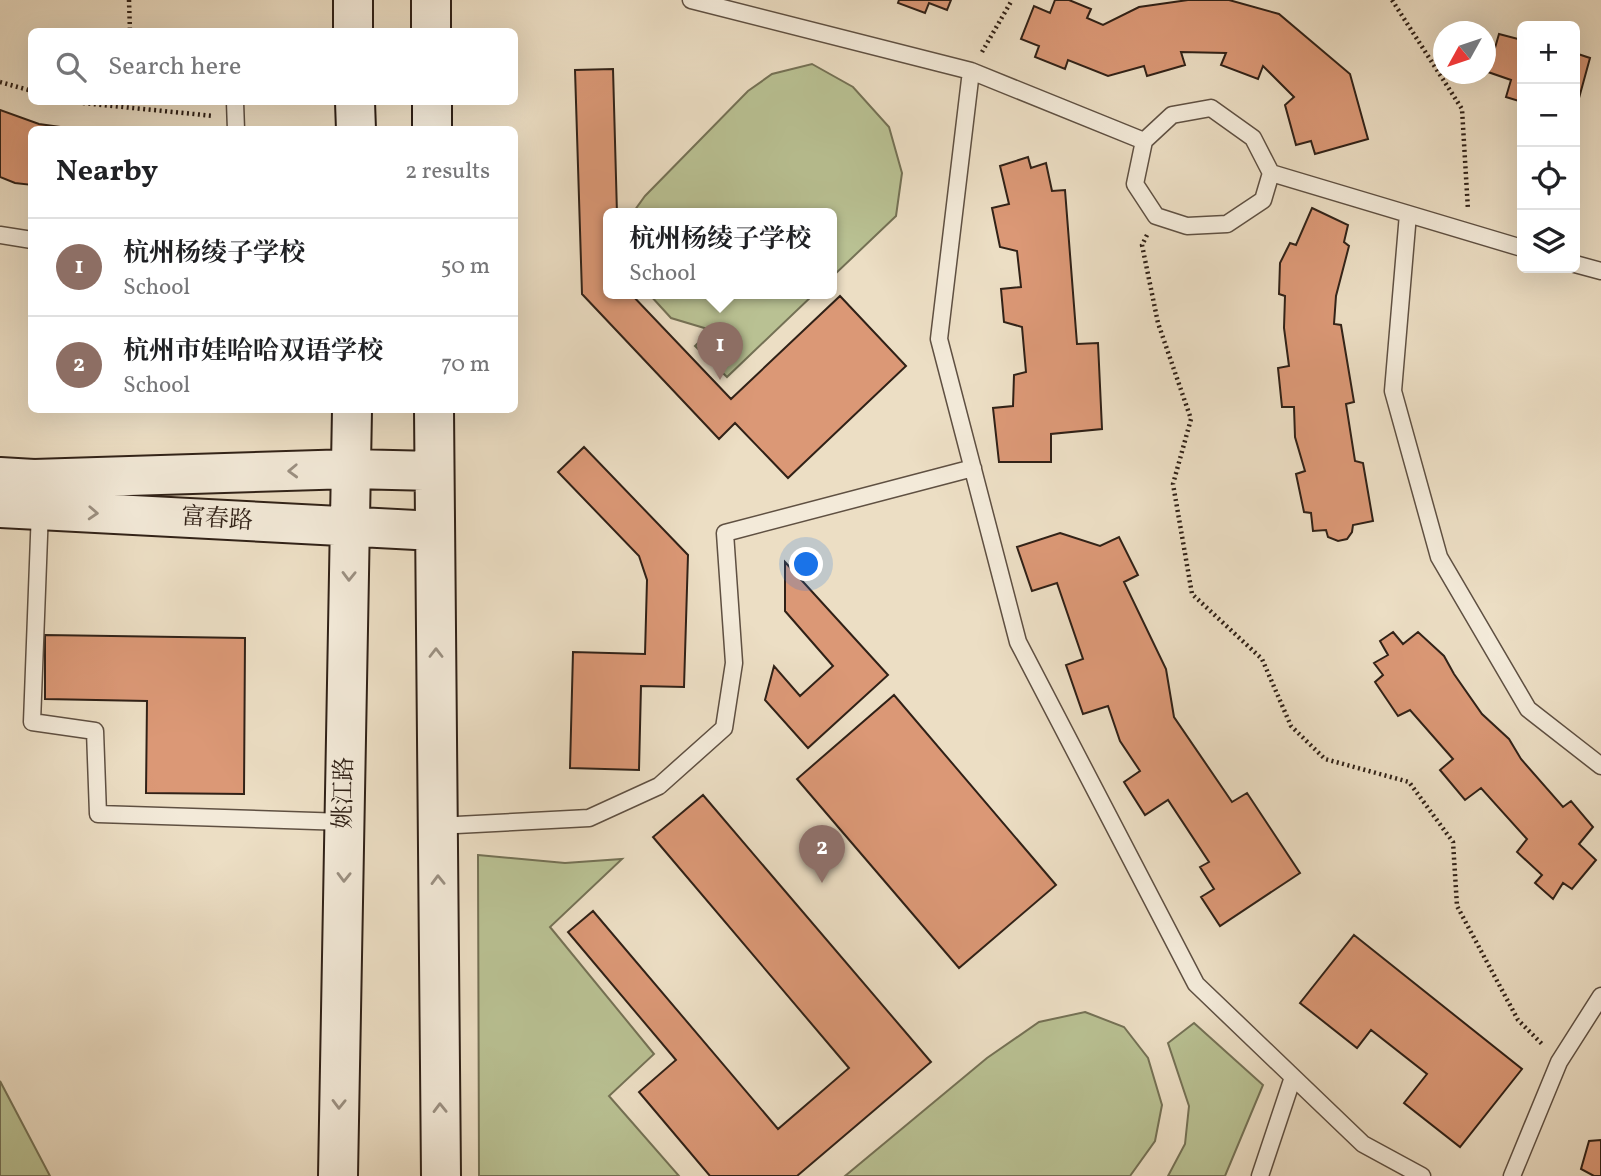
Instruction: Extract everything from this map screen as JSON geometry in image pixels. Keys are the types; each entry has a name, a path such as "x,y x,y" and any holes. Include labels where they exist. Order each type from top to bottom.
{"street":[{"path":"353,0 353,28"},
{"path":"431,0 431,28"},
{"path":"355,105 356,126"},
{"path":"432,105 432,126"},
{"name":"姚江路","path":"338,1176 352,413"},
{"path":"434,413 441,1176"},
{"name":"富春路","path":"0,477 34,479 351,470 434,471"},
{"name":"富春路","path":"0,508 435,531"}],"lane":[{"path":"691,0 971,71 1144,141"},
{"path":"971,71 939,339 1018,642 1196,984 1363,1144 1422,1176"},
{"path":"1211,108 1253,138 1271,173 1263,200 1227,224 1187,226 1156,216 1135,184 1144,141 1172,115 1211,108"},
{"path":"1271,173 1517,246"},
{"path":"1408,214 1393,391 1439,557 1528,709 1601,766"},
{"path":"0,235 28,239"},
{"path":"1580,265 1601,271"},
{"path":"437,826 589,818 659,786 724,728 734,663 725,533 972,468"},
{"path":"40,510 32,722 95,731 98,814 345,822"},
{"path":"1512,1176 1559,1062 1601,996"},
{"path":"1260,1176 1293,1077"}],"path":[{"path":"129,0 130,28"},
{"path":"971,71 1012,0"},
{"path":"1392,0 1462,109 1469,232"},
{"path":"0,82 28,91"},
{"path":"141,105 235,116"},
{"path":"1156,216 1142,245 1158,323 1191,419 1173,484 1192,594 1262,659 1291,726 1325,759 1409,782 1453,842 1457,906 1511,1009 1518,1020 1559,1062"}],"green space":[{"path":"812,64 853,87 889,127 902,173 896,216 837,272 837,208 636,208 748,91 772,74"},
{"path":"654,299 809,299 727,377 695,346 711,330 671,318"},
{"path":"478,855 565,863 622,859 550,927 654,1054 609,1096 679,1176 479,1176"},
{"path":"1085,1012 1124,1027 1148,1058 1162,1105 1155,1141 1130,1176 845,1176 987,1058 1039,1022"},
{"path":"1194,1023 1263,1085 1225,1176 1168,1176 1185,1144 1189,1106 1168,1043"},
{"path":"0,1081 50,1176 0,1176"}],"building":[{"path":"899,0 951,0 947,10 929,3 925,13 898,3"},
{"path":"1055,0 1069,0 1091,9 1087,18 1103,25 1139,7 1188,0 1229,0 1279,14 1350,74 1368,139 1315,154 1311,141 1296,145 1285,105 1294,97 1263,66 1258,79 1221,65 1226,53 1181,52 1185,65 1147,76 1144,66 1108,76 1068,60 1065,69 1035,57 1039,46 1021,39 1034,6 1050,13"},
{"path":"1499,34 1517,39 1517,100 1506,97 1511,80 1496,75 1496,44"},
{"path":"1580,55 1590,58 1580,94"},
{"path":"613,69 617,208 603,208 603,299 636,299 731,399 840,296 906,366 788,478 735,423 719,439 582,294 575,70"},
{"path":"0,110 39,124 53,126 28,126 28,185 0,177"},
{"path":"1028,157 1031,168 1046,163 1052,191 1065,190 1077,344 1098,343 1102,429 1051,434 1051,462 999,462 993,408 1013,406 1014,375 1026,372 1022,327 1004,322 1001,289 1021,287 1017,251 1000,247 992,208 1009,204 1000,166"},
{"path":"1312,208 1348,225 1344,242 1349,246 1336,296 1334,324 1341,325 1354,402 1346,404 1355,461 1363,463 1373,521 1353,525 1347,539 1338,541 1328,537 1326,530 1313,531 1311,513 1304,512 1296,474 1305,471 1295,437 1294,407 1282,407 1278,368 1289,366 1284,328 1285,296 1279,294 1280,263 1290,243 1296,245"},
{"path":"584,447 688,555 684,687 641,686 639,770 570,768 573,652 645,654 647,580 639,556 558,472"},
{"path":"1060,533 1100,546 1119,537 1138,575 1124,582 1166,669 1174,717 1232,802 1247,793 1300,873 1220,926 1201,897 1214,889 1200,867 1209,862 1168,800 1145,815 1124,782 1140,771 1120,741 1108,706 1083,714 1066,665 1083,659 1057,583 1032,591 1017,547"},
{"path":"785,562 888,675 808,748 765,700 774,666 800,696 833,666 785,611"},
{"path":"1393,632 1403,644 1418,632 1444,656 1482,714 1509,739 1521,759 1563,807 1571,801 1593,827 1579,844 1596,860 1572,889 1563,883 1553,899 1535,883 1542,875 1517,852 1527,839 1481,788 1465,800 1440,770 1453,759 1410,710 1398,716 1375,682 1383,675 1374,663 1388,655 1380,641"},
{"path":"45,635 245,638 244,794 146,793 147,701 45,699"},
{"path":"894,695 1056,885 959,968 797,779"},
{"path":"703,795 931,1062 797,1176 710,1176 639,1092 676,1060 568,932 593,911 778,1129 849,1068 653,837"},
{"path":"1354,935 1522,1069 1460,1147 1404,1103 1427,1074 1371,1030 1357,1048 1300,1003"},
{"path":"1601,1140 1601,1176 1594,1176 1581,1169 1589,1141"}],"place":[{"name":"杭州杨绫子学校","path":"720,380"},
{"name":"杭州市娃哈哈双语学校","path":"822,883"}]}
